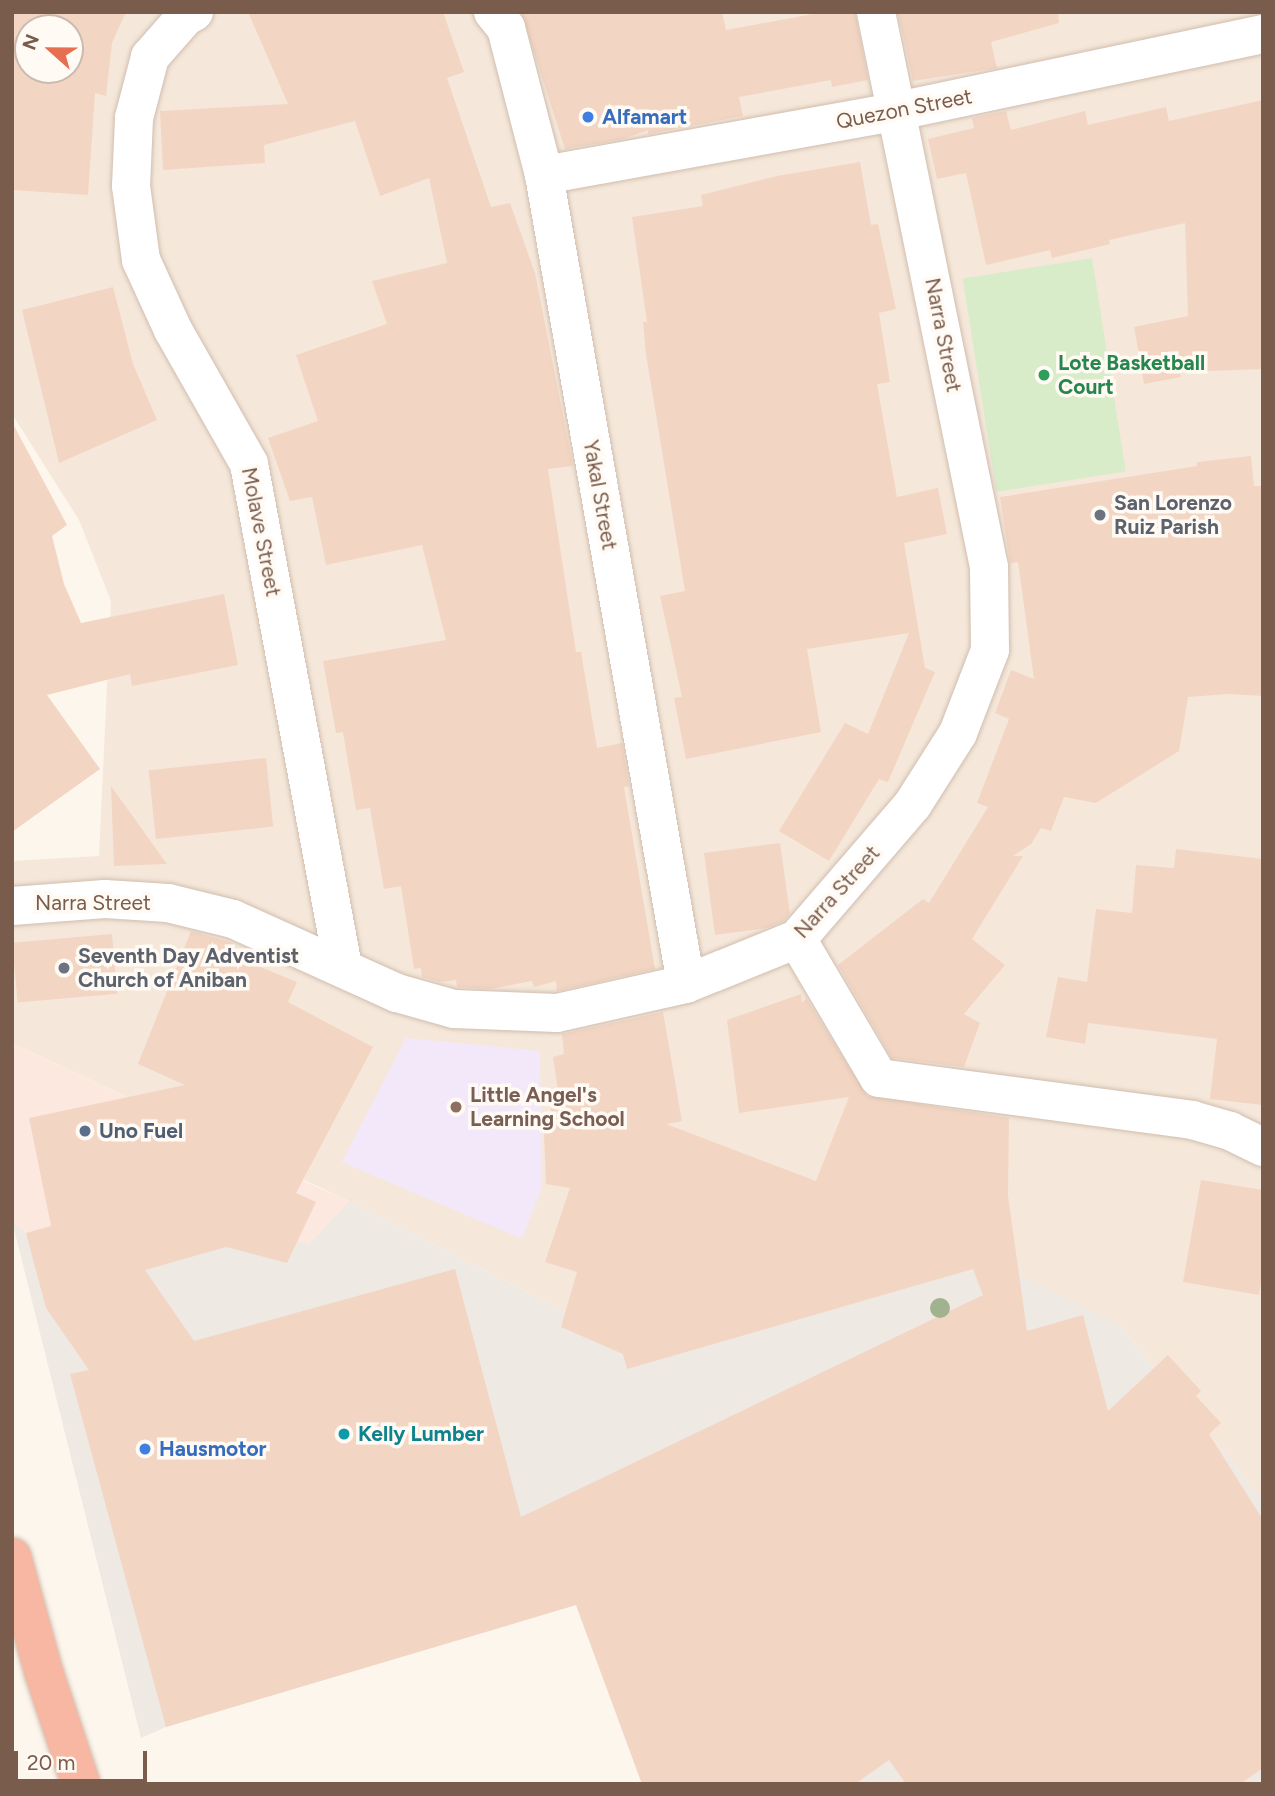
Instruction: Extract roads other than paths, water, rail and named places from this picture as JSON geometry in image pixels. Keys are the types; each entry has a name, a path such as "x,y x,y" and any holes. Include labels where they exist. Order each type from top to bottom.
{"highway":[{"path":"12,1558 44,1673 81,1784"}],"street":[{"name":"Molave Street","path":"194,12 186,16 150,57 134,118 131,186 141,260 173,330 249,464 343,967"},
{"name":"Yakal Street","path":"493,12 506,28 544,175 686,984"},
{"name":"Narra Street","path":"12,906 105,899 168,903 233,919 397,993 467,1010 557,1013 686,984 797,939 913,804 958,733 990,650 989,567 876,12"},
{"name":"Quezon Street","path":"544,175 898,111 1263,34"},
{"path":"797,939 879,1079 1192,1120 1230,1131 1263,1147"}],"place":[{"name":"Alfamart","path":"588,117"},
{"name":"Lote Basketball Court","path":"1044,375"},
{"name":"San Lorenzo Ruiz Parish","path":"1100,515"},
{"name":"Seventh Day Adventist Church of Aniban","path":"64,968"},
{"name":"Little Angel's Learning School","path":"456,1107"},
{"name":"Uno Fuel","path":"85,1131"},
{"name":"Kelly Lumber","path":"344,1434"},
{"name":"Hausmotor","path":"145,1449"}]}
